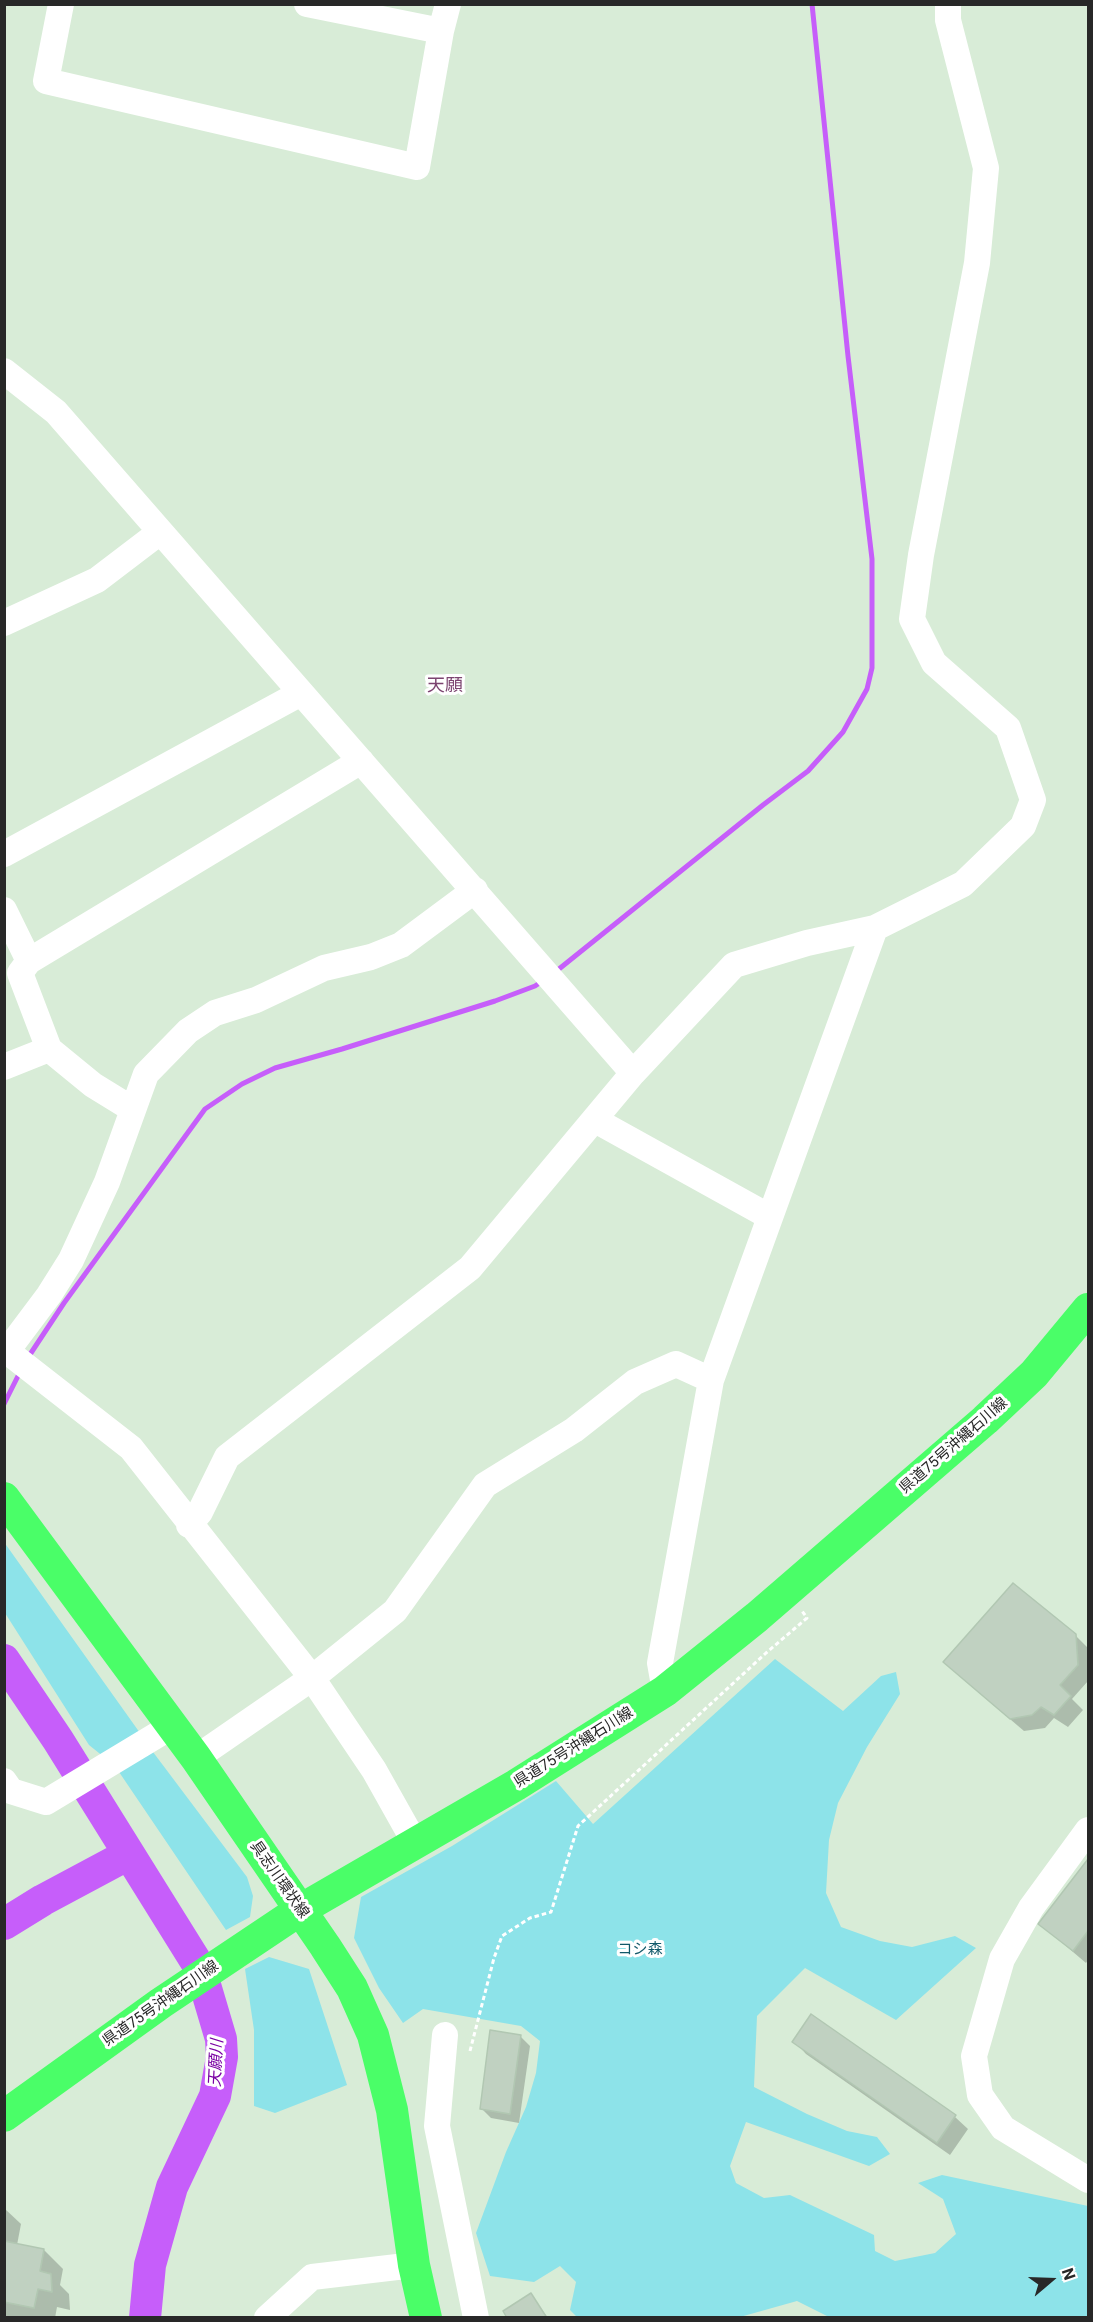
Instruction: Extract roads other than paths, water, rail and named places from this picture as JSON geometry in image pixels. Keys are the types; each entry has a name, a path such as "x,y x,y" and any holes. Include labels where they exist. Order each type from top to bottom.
{"main road":[{"name":"県道75号沖縄石川線","path":"4,2116 161,2003 300,1910 516,1785 665,1691 788,1590 977,1427 1035,1374 1089,1309"},
{"name":"具志川環状線","path":"4,1498 196,1758 351,1988 373,2035 392,2110 414,2265 426,2318"}],"street":[{"path":"61,4 46,81 417,167 441,31 448,4"},
{"path":"307,4 441,31"},
{"path":"189,1525 200,1512 227,1457 470,1268 633,1074 734,964 807,943 875,928 963,884 1023,826 1033,800 1008,728 934,663 912,619 921,555 977,264 986,168 948,20 948,4"},
{"path":"4,371 56,412 633,1074"},
{"path":"4,623 98,579 160,532"},
{"path":"4,854 301,693"},
{"path":"132,1109 93,1085 49,1049 20,973 29,962 361,761"},
{"path":"415,1843 374,1770 312,1678 189,1525 131,1448 6,1349 49,1295 71,1260 107,1182 146,1074 188,1031 215,1013 256,1000 324,968 371,957 401,945 475,890"},
{"path":"4,910 29,962"},
{"path":"665,1691 660,1663 711,1380 875,928"},
{"path":"4,1067 49,1049"},
{"path":"595,1120 770,1217"},
{"path":"196,1758 312,1678 394,1611 485,1485 574,1430 635,1382 676,1364 711,1380"},
{"path":"4,1781 11,1791 46,1802 172,1726"},
{"path":"1089,1830 1031,1908 1002,1959 974,2056 980,2095 1003,2128 1089,2180"},
{"path":"445,2035 437,2126 476,2318"},
{"path":"267,2318 312,2277 414,2265"}],"waterway":[{"path":"554,973 808,771 843,732 867,689 872,668 872,559 848,356 812,4"},
{"path":"27,1359 64,1303 205,1109 242,1084 275,1068 495,1001 535,986 544,980"},
{"path":"4,1404 20,1372"},
{"name":"天願川","path":"4,1660 58,1740 200,1968 221,2039 222,2057 215,2096 172,2187 150,2265 145,2318"},
{"name":"天願川","path":"4,1924 43,1900 129,1854"}],"district":[{"name":"天願","path":"445,686"}],"park label":[{"name":"コシ森","path":"640,1950"}]}
